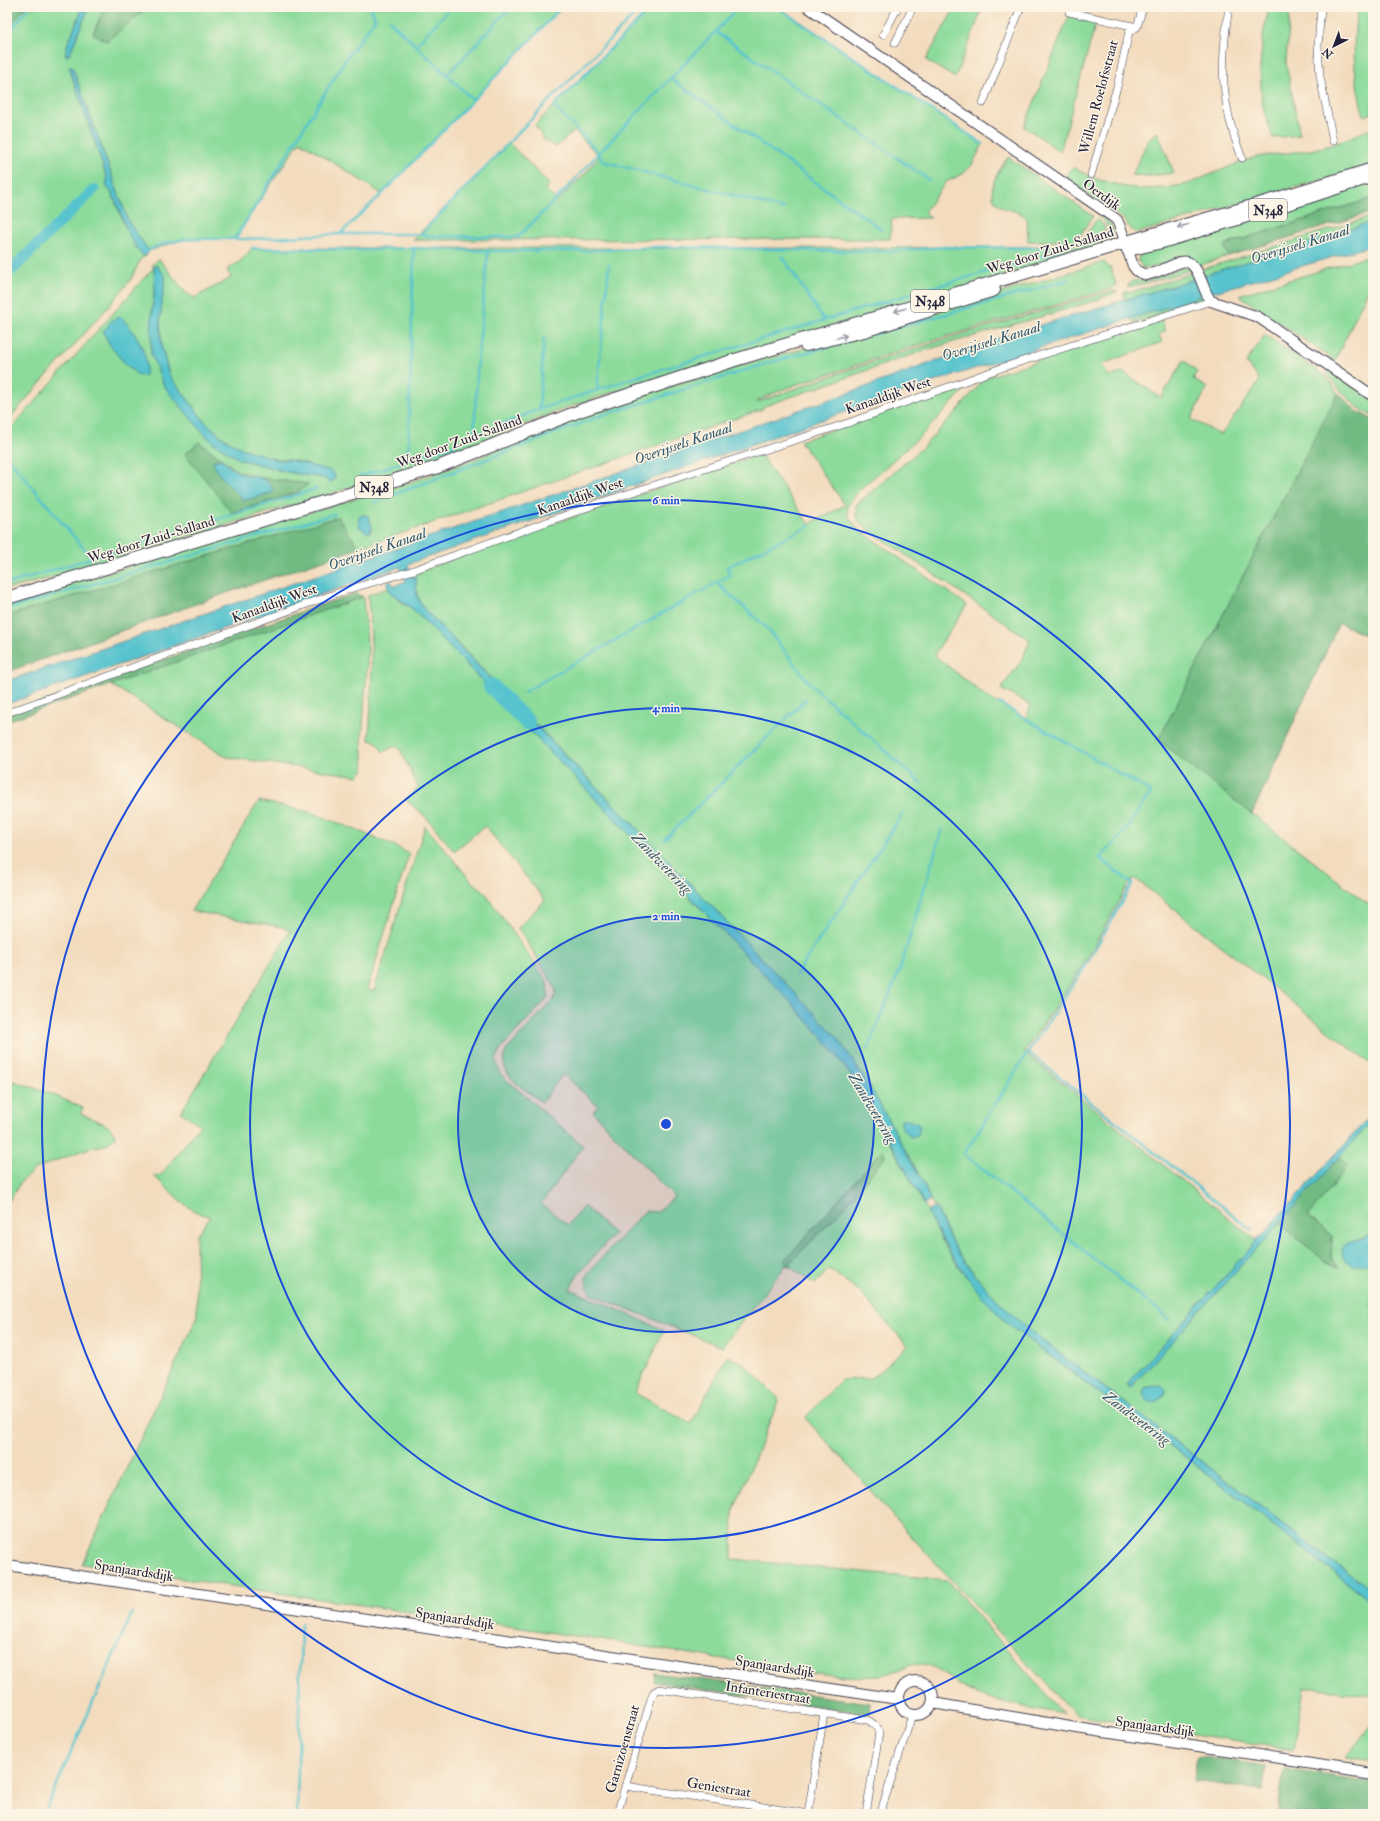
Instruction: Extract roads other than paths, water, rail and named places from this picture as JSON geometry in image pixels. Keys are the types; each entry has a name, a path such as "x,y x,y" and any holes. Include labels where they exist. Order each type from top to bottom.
{"main road":[{"name":"Weg door Zuid-Salland","path":"7,598 438,467 582,410 735,360 1126,247 1373,169"},
{"name":"Weg door Zuid-Salland","path":"1126,247 1178,237 1346,186 1373,176"}],"street":[{"name":"Oerdijk","path":"808,7 1113,217 1120,226 1134,269 1142,274 1150,274 1187,262 1195,268 1209,298"},
{"path":"883,35 898,7"},
{"path":"894,43 913,7"},
{"path":"983,103 1021,7"},
{"name":"Willem Roelofsstraat","path":"1091,175 1117,87 1129,32 1137,27 1143,7"},
{"path":"1229,7 1225,28 1223,84 1230,122 1242,158"},
{"path":"1321,7 1318,46 1320,77 1333,141"},
{"path":"1069,12 1137,27"},
{"path":"1209,298 1258,318 1373,396"},
{"name":"Kanaaldijk West","path":"7,713 343,591 411,571 605,501 848,423 1004,367 1209,298"},
{"name":"Spanjaardsdijk","path":"7,1565 898,1699"},
{"path":"921,1681 932,1690 933,1703 927,1712 912,1715 903,1710 898,1699 899,1692 908,1682 921,1681"},
{"name":"Infanteriestraat","path":"654,1692 659,1689 868,1720 876,1726 879,1734 866,1814"},
{"name":"Garnizoenstraat","path":"617,1814 654,1692"},
{"name":"Spanjaardsdijk","path":"933,1703 1070,1728 1373,1772"},
{"path":"808,1814 824,1714"},
{"path":"880,1814 912,1715"},
{"name":"Geniestraat","path":"625,1786 808,1814"}],"water":[{"path":"83,7 89,7 69,55 66,56 66,48"},
{"path":"72,66 129,223 149,251 146,256 142,255 132,241 112,194 107,187 107,178 69,67"},
{"name":"Overijssels Kanaal","path":"1373,221 1373,245 1211,293 908,390 408,564 412,578 416,577 417,596 423,608 509,698 504,704 414,610 391,593 386,583 391,581 394,586 406,581 400,567 7,704 7,681 857,390 1007,335 1195,279 1204,279 1205,276 1213,272 1331,236"},
{"path":"156,265 165,276 160,322 162,348 169,375 205,422 222,437 241,448 278,460 290,460 331,471 335,476 334,480 328,483 325,478 287,472 239,459 211,441 192,420 164,386 151,354 152,310 155,288 154,267"},
{"path":"121,317 136,336 140,344 146,360 145,375 139,376 128,367 114,350 103,332 113,319"},
{"path":"221,459 232,469 240,473 264,479 271,486 274,492 243,501 215,467 213,461"},
{"path":"359,516 368,516 372,525 370,532 366,532 359,526"},
{"path":"515,704 656,848 838,1038 870,1087 923,1182 930,1200 924,1204 863,1094 827,1042 782,993 509,709"},
{"path":"1373,1113 1373,1120 1130,1388 1127,1384"},
{"path":"901,1119 918,1124 920,1127 918,1135 911,1137 907,1134 903,1130"},
{"path":"933,1208 937,1210 950,1240 983,1285 1015,1317 1038,1337 1373,1592 1373,1603 1196,1465 1014,1329 988,1303 956,1261 928,1214 928,1211"},
{"path":"1373,1234 1373,1262 1357,1266 1351,1264 1343,1258 1342,1249 1346,1244"},
{"path":"1158,1385 1164,1387 1166,1392 1157,1401 1147,1401 1143,1393 1145,1388"}],"waterway":[{"path":"7,35 29,7"},
{"path":"235,239 346,59 375,19 371,7"},
{"path":"416,45 451,7"},
{"path":"447,75 511,7"},
{"path":"389,20 473,100 562,7"},
{"path":"340,234 421,234 642,7"},
{"path":"421,234 434,236 518,237 571,184 599,153 554,106 652,7"},
{"path":"739,7 599,153 602,161 784,209"},
{"path":"777,7 983,144"},
{"path":"716,32 929,180"},
{"path":"670,78 881,229"},
{"path":"146,252 156,246 179,240 252,239 340,234 382,194 473,100"},
{"path":"7,268 93,185"},
{"path":"7,276 95,189"},
{"path":"252,248 367,250 414,248 488,251 585,251 659,247 897,251 942,247 1054,248 1058,250 1054,253 930,288 627,380 534,411 451,446 361,476"},
{"path":"408,458 414,248"},
{"path":"474,436 478,357 488,251"},
{"path":"782,256 824,320"},
{"path":"597,390 609,265"},
{"path":"871,335 1068,280"},
{"path":"539,410 544,338"},
{"path":"375,502 600,416 775,361 849,341"},
{"path":"7,457 90,556"},
{"path":"7,584 316,489"},
{"path":"7,609 335,514"},
{"path":"524,692 730,575 727,567 809,526"},
{"path":"717,583 767,628 810,684 921,783"},
{"name":"Zandwetering","path":"491,686 527,722"},
{"path":"665,839 806,699"},
{"path":"999,703 1151,792 1123,834 1100,858 1132,884 1086,965 1028,1052 964,1154 1170,1320"},
{"path":"796,975 903,813"},
{"path":"867,1050 900,969 942,829"},
{"path":"1028,1052 1252,1230"},
{"path":"44,1814 132,1613"},
{"path":"297,1814 301,1623"}]}
